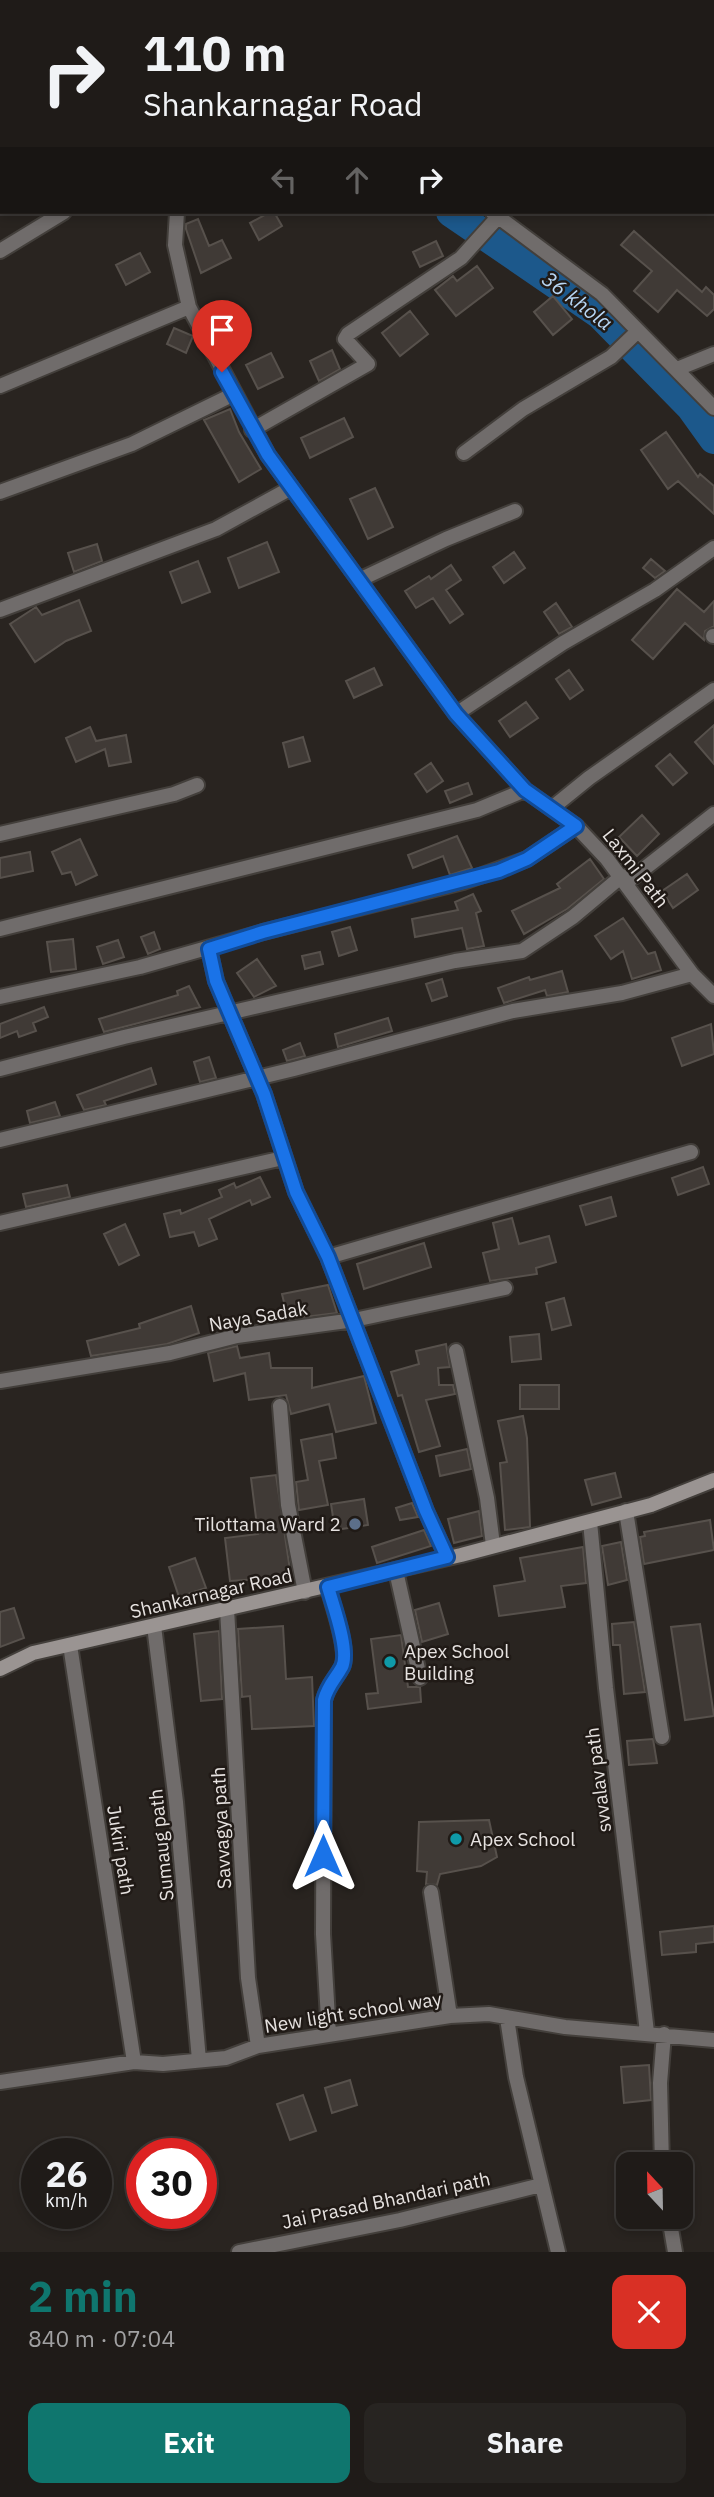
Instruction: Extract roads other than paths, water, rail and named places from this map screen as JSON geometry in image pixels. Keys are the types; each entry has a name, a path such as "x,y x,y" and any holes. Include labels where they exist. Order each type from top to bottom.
{"street":[{"path":"0,251 61,214"},
{"name":"Laxmi Path","path":"177,214 175,245 188,307 252,430 291,488 456,714 525,790 576,826 624,880 692,974 714,996"},
{"path":"252,430 368,364 345,339 348,334 461,258 493,218 602,295 636,333 677,369 714,408"},
{"path":"0,386 188,307"},
{"path":"464,453 523,409 589,372 636,333"},
{"path":"677,369 714,354"},
{"path":"0,492 132,444 234,394"},
{"path":"0,610 216,529 291,488"},
{"path":"359,580 446,539 515,511"},
{"path":"456,714 563,643 655,590 714,548"},
{"path":"552,808 589,778 714,690"},
{"path":"0,834 174,794 197,785"},
{"path":"0,929 477,810 525,790"},
{"path":"0,1069 456,961 522,951 714,814"},
{"path":"0,998 209,949 263,932 499,871 527,859 576,826"},
{"path":"209,949 216,981 256,1078 296,1192 328,1257 426,1511 447,1557"},
{"path":"0,1140 256,1078 513,1011 622,993 692,974"},
{"path":"328,1257 691,1152"},
{"path":"0,1223 284,1158"},
{"name":"Naya Sadak","path":"0,1381 170,1353 237,1336 354,1320 505,1288"},
{"path":"456,1351 487,1498 493,1545"},
{"path":"279,1406 288,1504 305,1592"},
{"name":"Shankarnagar Road","path":"0,1669 33,1654 396,1571 590,1522 651,1505 714,1480"},
{"path":"626,1511 662,1737"},
{"name":"svvalav path","path":"590,1522 606,1688 647,2032"},
{"path":"396,1571 420,1678"},
{"path":"328,1587 345,1651 343,1666 328,1685 324,1700 323,1934 329,2035"},
{"name":"Savvagya path","path":"227,1609 248,1978 258,2046"},
{"name":"Sumaug path","path":"154,1626 176,1802 199,2060"},
{"name":"Jukiri path","path":"70,1645 134,2062"},
{"path":"431,1892 450,2016"},
{"name":"New light school way","path":"0,2082 134,2062 163,2064 226,2058 258,2046 450,2016 489,2014 565,2028 647,2032 714,2040"},
{"path":"507,2018 516,2077 558,2252"},
{"path":"663,2152 660,2083 664,2034"},
{"name":"Jai Prasad Bhandari path","path":"239,2252 400,2220 541,2185"},
{"path":"671,2230 675,2252"}],"waterway":[{"name":"36 khola","path":"454,214 600,314 691,407 714,439"}],"place":[{"name":"Tilottama Ward 2","path":"355,1524"},
{"name":"Apex School Building","path":"390,1662"},
{"name":"Apex School","path":"456,1839"}]}
